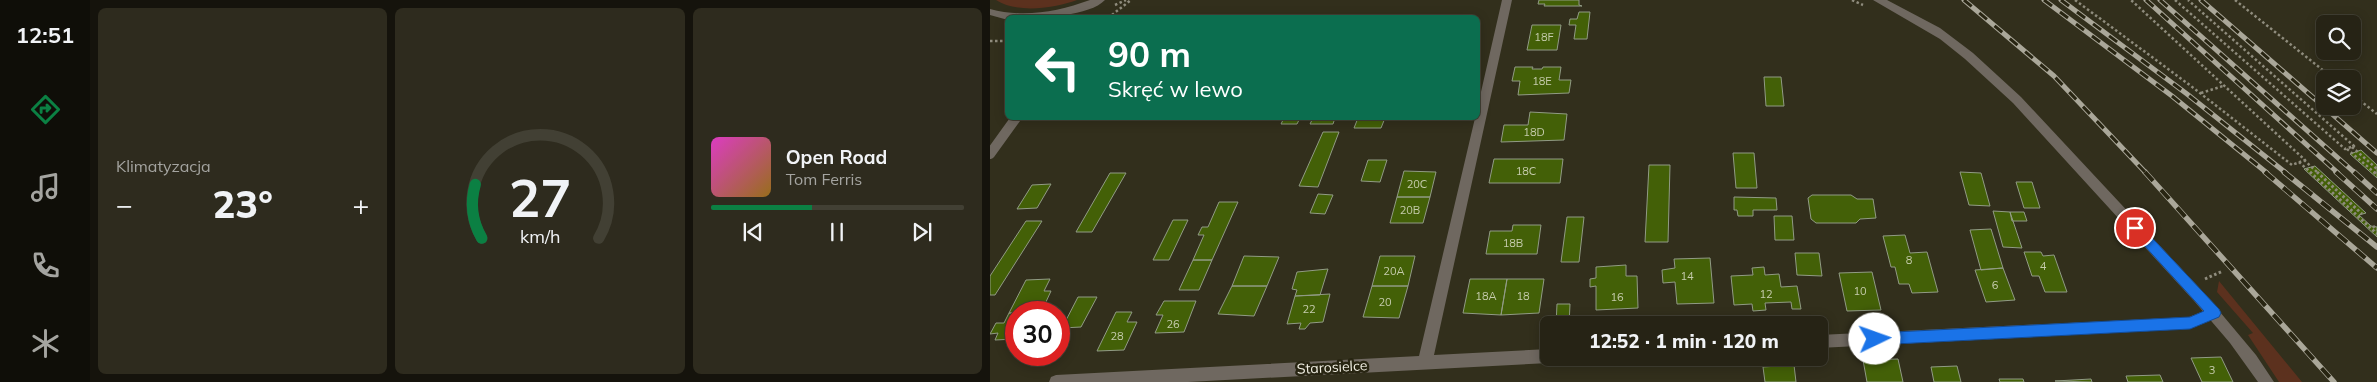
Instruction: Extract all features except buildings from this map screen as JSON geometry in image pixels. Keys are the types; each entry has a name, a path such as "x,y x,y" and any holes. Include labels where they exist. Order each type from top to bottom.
{"street":[{"path":"1050,15 1068,14 1100,0"},
{"path":"1480,119 1507,0"},
{"path":"1878,0 1943,35 1978,63 2029,112 2214,313 2246,351 2267,382"},
{"path":"990,12 1010,15"},
{"path":"1425,362 1480,120"},
{"path":"1828,342 2190,323 2214,313"},
{"name":"Starosielce","path":"1056,382 1160,379 1540,356"}],"lane":[{"path":"990,154 1015,120"}],"path":[{"path":"1112,15 1131,0"},
{"path":"2075,0 2292,164 2304,160"},
{"path":"2131,0 2362,214"},
{"path":"2176,0 2377,175"},
{"path":"2188,0 2354,146 2352,147 2377,169"},
{"path":"2235,0 2323,70"},
{"path":"990,41 1005,41"},
{"path":"2200,93 2224,86"},
{"path":"2361,101 2377,114"},
{"path":"2347,149 2352,147"},
{"path":"2299,162 2377,234"},
{"path":"2372,226 2377,230"}],"shaded area":[{"path":"996,0 1077,0 1047,7 1025,8 1015,7"},
{"path":"2219,281 2302,382 2279,382 2248,335 2253,333 2217,292"}],"railway":[{"path":"1964,0 2054,76 2146,173"},
{"path":"2044,0 2172,96 2267,173"},
{"path":"2061,0 2187,94 2286,173"},
{"path":"2146,0 2338,173"},
{"path":"2160,0 2355,173"},
{"path":"2201,0 2377,153"},
{"path":"2145,172 2334,382"},
{"path":"2265,172 2377,268"},
{"path":"2284,172 2377,247"},
{"path":"2336,172 2377,209"},
{"path":"2354,172 2377,193"}],"route":[{"path":"1875,339 2190,323 2214,313 2135,228"}]}
